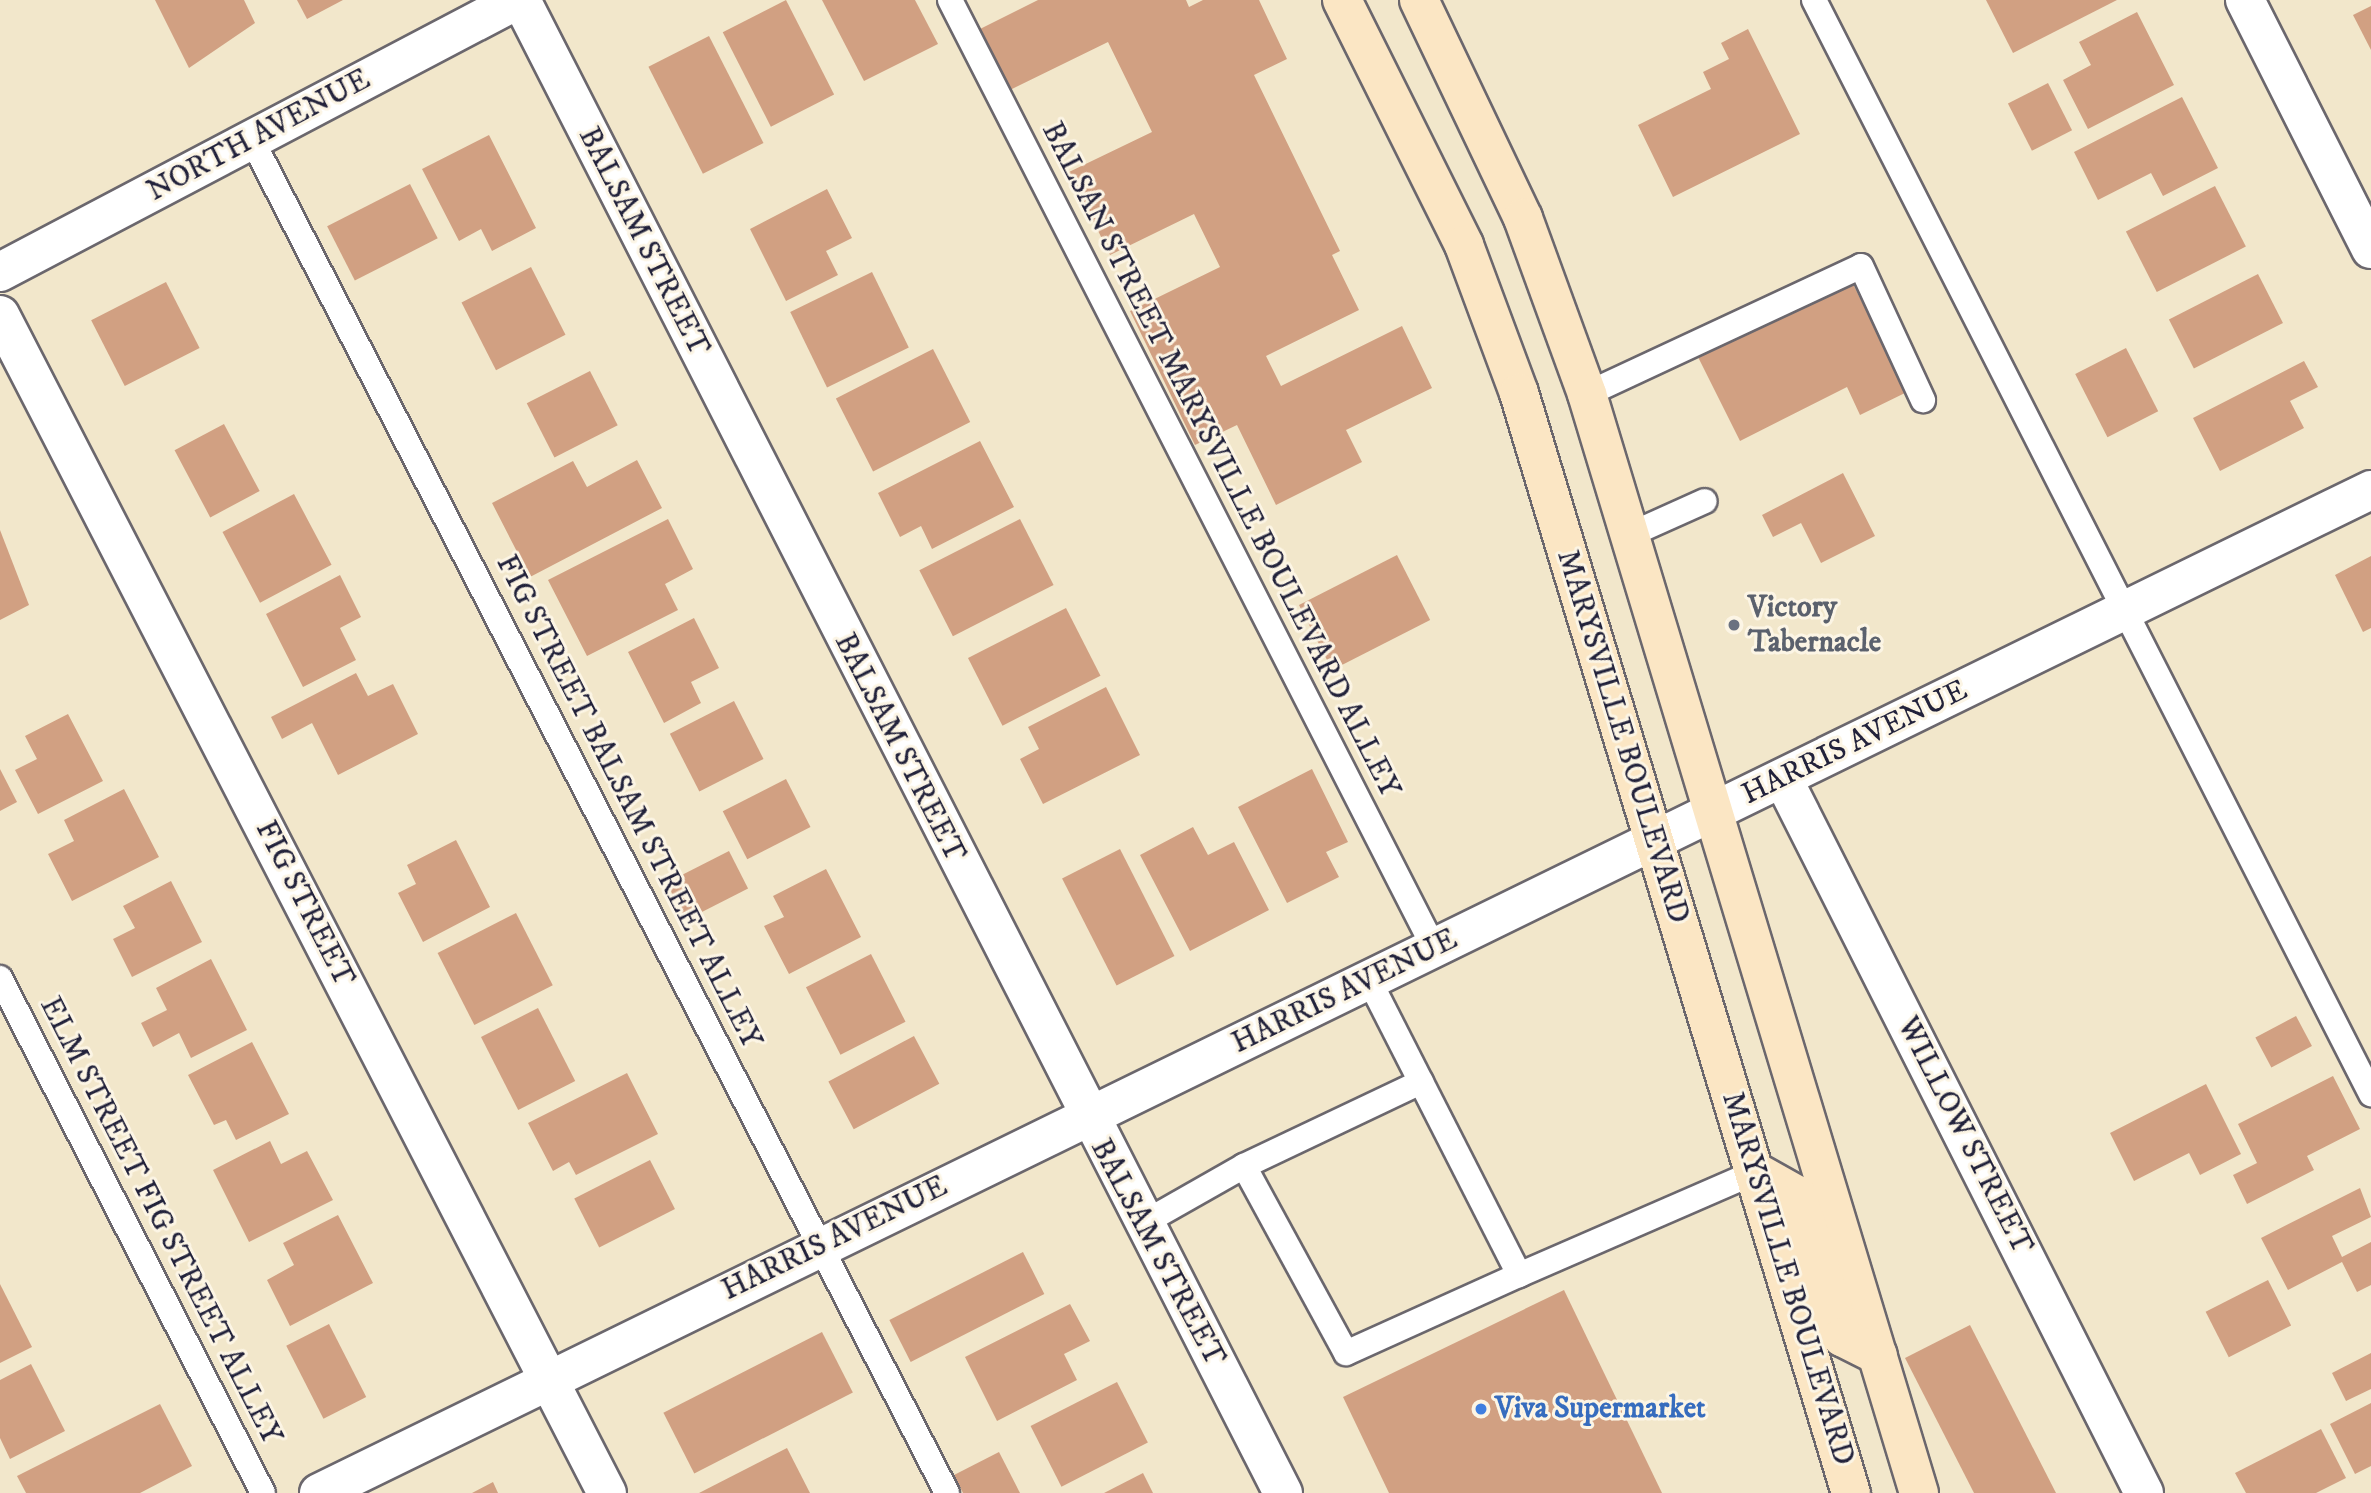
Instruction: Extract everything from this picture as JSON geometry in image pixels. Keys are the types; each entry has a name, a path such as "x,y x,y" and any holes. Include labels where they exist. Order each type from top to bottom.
{"main road":[{"name":"MARYSVILLE BOULEVARD","path":"1342,0 1464,245 1516,385 1851,1493"},
{"name":"MARYSVILLE BOULEVARD","path":"1419,0 1522,218 1587,394 1709,813 1919,1493"},
{"path":"1756,1172 1797,1195 1842,1337 1878,1355"}],"street":[{"name":"NORTH AVENUE","path":"0,272 519,0"},
{"name":"BALSAM STREET","path":"519,0 1087,1118 1283,1493"},
{"path":"2245,0 2371,249"},
{"name":"FIG STREET","path":"0,315 607,1493"},
{"name":"HARRIS AVENUE","path":"319,1493 820,1245 1087,1118 2371,490"},
{"name":"WILLOW STREET","path":"1783,779 2144,1493"}],"lane":[{"name":"BALSAN STREET MARYSVILLE BOULEVARD ALLEY","path":"950,0 1434,948"},
{"path":"1814,0 2371,1094"},
{"name":"FIG STREET BALSAM STREET ALLEY","path":"252,140 947,1493"},
{"path":"1587,394 1861,266 1923,400"},
{"path":"1627,536 1705,501"},
{"name":"ELM STREET FIG STREET ALLEY","path":"0,978 263,1493"},
{"path":"1369,980 1519,1275"},
{"path":"1142,1224 1244,1166 1421,1082"},
{"path":"1244,1166 1346,1353 1756,1172"}],"building":[{"path":"155,0 244,0 255,23 189,68"},
{"path":"297,0 343,0 307,19"},
{"path":"786,0 834,94 771,127 723,32"},
{"path":"822,0 915,0 938,44 864,81"},
{"path":"1038,0 1186,0 1189,7 1203,0 1259,0 1287,59 1254,75 1340,251 1332,255 1359,310 1266,356 1281,386 1402,326 1432,388 1346,430 1362,462 1276,505 1237,425 1195,445 1130,311 1220,267 1194,214 1110,255 1069,172 1152,132 1108,42 1010,90 980,29"},
{"path":"1986,0 2117,0 2013,53"},
{"path":"2371,6 2371,50 2353,15"},
{"path":"2137,12 2174,85 2088,129 2063,80 2091,65 2079,42"},
{"path":"1748,29 1800,134 1673,197 1638,125 1711,89 1703,72 1729,59 1721,43"},
{"path":"709,36 763,143 703,174 648,67"},
{"path":"2048,83 2072,130 2032,151 2008,103"},
{"path":"2182,97 2218,168 2163,196 2151,173 2098,200 2074,152"},
{"path":"489,135 536,228 492,251 481,229 459,241 422,169"},
{"path":"410,184 438,238 355,281 327,226"},
{"path":"2215,186 2246,247 2157,292 2126,231"},
{"path":"827,189 852,238 826,251 838,275 786,301 750,229"},
{"path":"531,267 566,335 496,370 462,302"},
{"path":"872,272 909,347 827,387 790,312"},
{"path":"2258,274 2283,323 2194,368 2169,319"},
{"path":"1851,280 1907,392 1860,415 1847,387 1740,441 1698,357"},
{"path":"166,282 200,348 125,386 91,320"},
{"path":"2126,348 2158,411 2107,437 2075,374"},
{"path":"933,349 970,422 873,472 836,398"},
{"path":"2304,361 2318,387 2290,401 2304,428 2220,471 2193,418"},
{"path":"590,371 618,425 554,458 527,403"},
{"path":"224,424 260,491 210,517 175,450"},
{"path":"980,441 1014,507 932,549 921,526 900,537 878,493"},
{"path":"637,460 662,508 530,577 492,503 573,461 587,487"},
{"path":"1843,473 1875,536 1821,563 1801,523 1773,537 1762,515"},
{"path":"294,494 332,565 260,603 222,532"},
{"path":"668,519 693,569 665,584 678,610 587,656 548,580"},
{"path":"1020,519 1054,585 953,636 919,570"},
{"path":"0,530 29,605 0,620"},
{"path":"1397,555 1430,620 1332,670 1299,605"},
{"path":"2371,556 2371,628 2363,632 2335,575"},
{"path":"340,575 361,617 340,628 356,660 303,687 266,614"},
{"path":"1066,608 1101,676 1002,726 968,658"},
{"path":"694,618 719,668 691,682 701,703 664,723 628,652"},
{"path":"356,673 368,696 393,684 418,734 338,775 312,723 282,739 271,717"},
{"path":"1106,687 1140,755 1043,804 1020,759 1039,749 1028,727"},
{"path":"734,701 764,759 699,792 670,734"},
{"path":"68,714 103,781 38,814 15,770 37,759 25,736"},
{"path":"0,769 17,802 0,811"},
{"path":"1312,769 1348,842 1326,852 1339,877 1287,903 1238,807"},
{"path":"786,779 811,827 747,859 723,811"},
{"path":"124,789 159,857 72,901 48,854 74,841 64,820"},
{"path":"1193,827 1208,855 1234,842 1269,910 1190,951 1140,855"},
{"path":"456,840 490,907 423,942 398,893 416,884 407,865"},
{"path":"1120,849 1174,956 1117,985 1062,879"},
{"path":"729,851 748,888 686,920 667,883"},
{"path":"826,869 861,937 789,974 764,926 784,917 773,896"},
{"path":"171,881 202,942 132,977 113,939 135,928 123,906"},
{"path":"516,913 553,985 474,1025 438,953"},
{"path":"871,954 906,1022 840,1055 806,987"},
{"path":"211,959 247,1030 191,1058 179,1033 153,1047 141,1023 167,1010 156,988"},
{"path":"538,1008 575,1081 518,1110 481,1037"},
{"path":"2296,1016 2312,1046 2271,1068 2255,1038"},
{"path":"914,1036 939,1084 854,1129 828,1082"},
{"path":"252,1042 289,1114 236,1140 226,1120 214,1125 188,1075"},
{"path":"627,1073 658,1134 576,1175 569,1162 553,1171 528,1123"},
{"path":"2333,1076 2360,1129 2307,1156 2314,1170 2247,1204 2233,1175 2257,1163 2238,1124"},
{"path":"2206,1084 2241,1154 2200,1175 2189,1153 2134,1181 2110,1133"},
{"path":"270,1141 281,1164 307,1151 333,1200 249,1242 213,1170"},
{"path":"650,1160 675,1209 599,1248 574,1199"},
{"path":"2360,1188 2371,1217 2332,1236 2342,1257 2371,1242 2371,1285 2357,1292 2342,1262 2288,1290 2261,1238"},
{"path":"338,1215 373,1283 290,1326 267,1280 294,1265 283,1243"},
{"path":"1023,1252 1044,1294 911,1362 889,1320"},
{"path":"2268,1280 2291,1325 2229,1357 2206,1312"},
{"path":"0,1284 32,1347 0,1363"},
{"path":"1564,1290 1662,1493 1389,1493 1343,1397"},
{"path":"1070,1304 1090,1341 1064,1354 1077,1380 997,1421 965,1357"},
{"path":"329,1324 366,1397 323,1419 286,1346"},
{"path":"1970,1325 2056,1493 1974,1493 1905,1358"},
{"path":"822,1332 853,1393 694,1473 663,1413"},
{"path":"2371,1353 2371,1389 2346,1401 2332,1373"},
{"path":"31,1364 65,1431 10,1459 0,1438 0,1380"},
{"path":"1117,1382 1148,1443 1061,1487 1031,1426"},
{"path":"2371,1403 2371,1466 2355,1474 2330,1424"},
{"path":"160,1404 192,1466 140,1493 26,1493 17,1476"},
{"path":"2321,1429 2346,1478 2316,1493 2246,1493 2235,1473"},
{"path":"787,1448 810,1493 699,1493"},
{"path":"999,1452 1020,1493 963,1493 954,1475"},
{"path":"1143,1473 1153,1493 1104,1493"},
{"path":"493,1482 498,1493 472,1493"}],"place":[{"name":"Victory Tabernacle","path":"1734,625"},
{"name":"Viva Supermarket","path":"1481,1409"}]}
